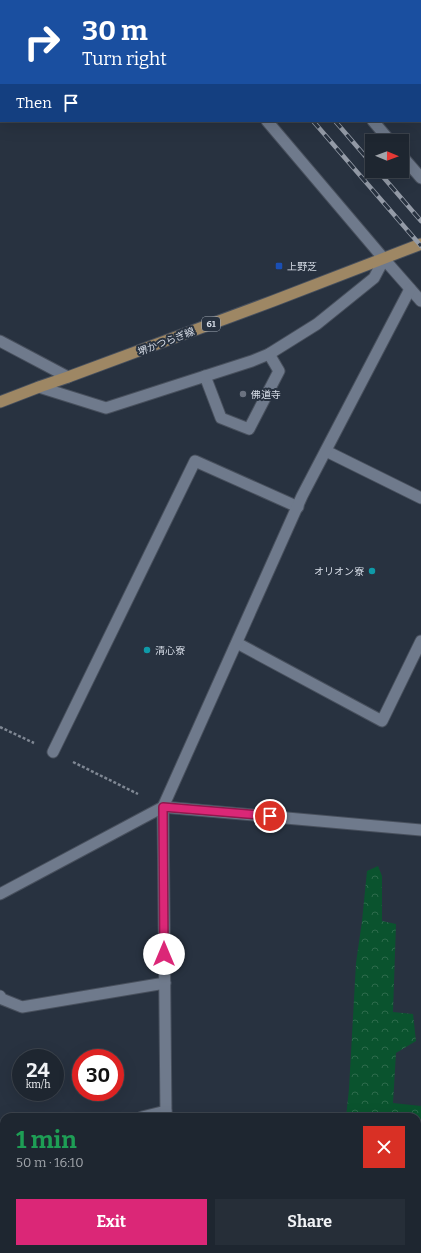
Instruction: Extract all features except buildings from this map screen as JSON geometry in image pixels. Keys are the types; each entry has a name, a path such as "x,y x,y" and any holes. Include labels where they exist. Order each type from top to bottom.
{"main road":[{"name":"堺かつらぎ線","path":"0,402 421,244"}],"street":[{"path":"268,122 421,302"},
{"path":"374,122 384,134"},
{"path":"409,164 421,178"},
{"path":"39,387 106,408 269,354 317,324 374,278 384,259"},
{"path":"166,1113 163,807 302,496 410,289"},
{"path":"0,341 68,377"},
{"path":"205,376 221,418 248,429 279,371 269,354"},
{"path":"326,451 421,498"},
{"path":"53,752 195,461 298,507"},
{"path":"237,643 382,720 421,642"},
{"path":"0,894 163,807 421,830"},
{"path":"0,996 2,999 22,1007 165,983"}],"path":[{"path":"0,727 163,807"}],"green space":[{"path":"378,866 382,876 382,921 396,924 393,1012 413,1014 416,1041 396,1053 393,1103 421,1106 421,1113 346,1113 356,963 367,871"}],"railway":[{"path":"314,122 421,246"},
{"path":"336,122 365,156"},
{"path":"384,178 421,221"}],"place":[{"name":"上野芝","path":"279,266"},
{"name":"佛道寺","path":"243,394"},
{"name":"オリオン寮","path":"372,571"},
{"name":"清心寮","path":"147,650"}],"route":[{"path":"164,954 163,807 270,816"}]}
